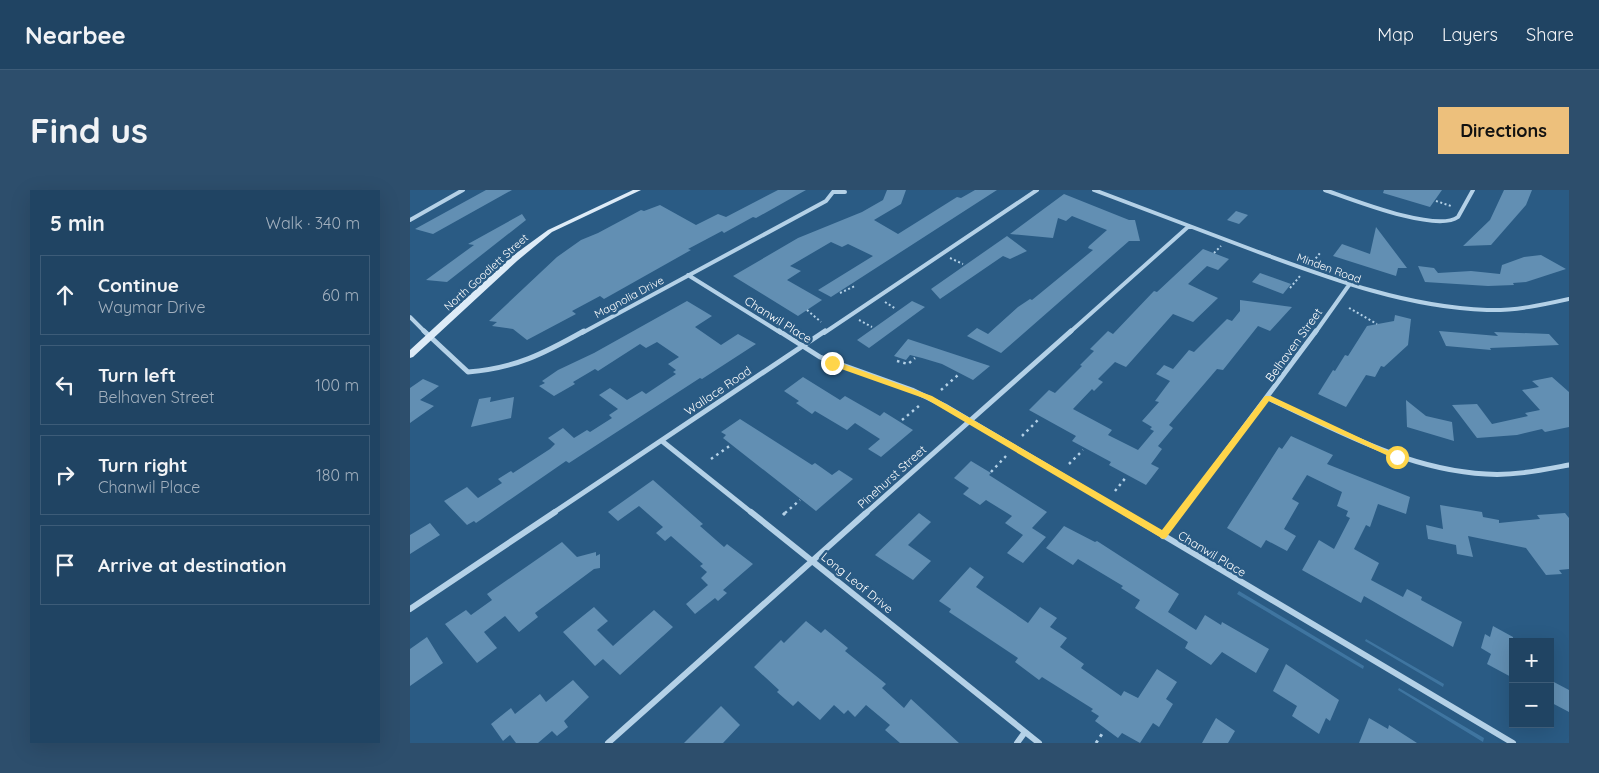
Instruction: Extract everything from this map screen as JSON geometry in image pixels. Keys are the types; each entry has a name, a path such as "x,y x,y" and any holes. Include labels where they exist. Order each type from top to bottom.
{"main road":[{"name":"North Goodlett Street","path":"410,355 431,338 507,266 550,231 638,190"}],"street":[{"path":"410,220 463,190"},
{"name":"Wallace Road","path":"410,609 1037,190"},
{"name":"Minden Road","path":"1094,190 1349,285 1405,300 1460,308 1516,308 1552,304 1569,299"},
{"path":"1325,190 1411,217 1445,222 1458,216 1473,190"},
{"path":"832,191 845,192"},
{"name":"Magnolia Drive","path":"431,338 468,372 494,370 516,365 537,357 826,200 832,191"},
{"name":"Pinehurst Street","path":"608,743 1189,226"},
{"name":"Chanwil Place","path":"688,275 832,363 929,398 970,421 1513,743"},
{"name":"Belhaven Street","path":"1163,536 1268,398 1349,285"},
{"path":"410,316 431,338"},
{"path":"1268,398 1383,451 1437,468 1503,476 1539,472 1569,465"},
{"name":"Long Leaf Drive","path":"662,441 1039,743"},
{"path":"1017,743 1025,732"}],"path":[{"path":"1436,201 1451,206"},
{"path":"1214,253 1222,245"},
{"path":"1312,262 1320,253"},
{"path":"950,258 963,264"},
{"path":"1290,288 1301,275"},
{"path":"840,293 855,286"},
{"path":"885,302 896,309"},
{"path":"1350,308 1377,324"},
{"path":"807,310 822,322"},
{"path":"859,320 872,327"},
{"path":"897,361 908,364 915,358"},
{"path":"940,390 958,375"},
{"path":"902,420 920,405"},
{"path":"1022,436 1040,418"},
{"path":"711,459 731,445"},
{"path":"1069,464 1083,450"},
{"path":"991,472 1006,456"},
{"path":"1115,490 1127,476"},
{"path":"783,515 800,500"},
{"path":"1096,743 1104,731"}],"shaded area":[{"path":"1239,591 1364,666 1363,669 1237,594"},
{"path":"1366,639 1444,684 1443,687 1365,641"},
{"path":"1399,688 1484,738 1483,742 1398,690"}],"building":[{"path":"486,190 512,190 433,234 415,229"},
{"path":"778,190 806,190 756,218 753,217 724,233 722,231 688,249 691,250 604,299 600,296 572,311 576,314 527,340 513,329 492,326 497,322 489,321 557,257 581,240 641,210 644,211 660,205 696,225 718,214 726,217"},
{"path":"887,190 906,190 901,204 874,220 898,234 957,197 961,198 975,190 997,190 831,297 818,290 873,256 848,244 842,247 831,242 790,266 801,271 787,280 822,300 798,316 733,276 798,238 862,212 883,200"},
{"path":"1384,190 1442,190 1430,207 1383,193"},
{"path":"1504,190 1532,190 1526,205 1491,245 1463,246 1490,220"},
{"path":"1064,194 1129,220 1135,220 1140,241 1129,241 1001,353 967,336 977,328 988,334 1018,307 1030,299 1032,300 1093,250 1088,248 1089,246 1107,230 1072,216 1066,221 1058,218 1053,238 1010,234"},
{"path":"1236,211 1248,215 1239,224 1227,220"},
{"path":"522,214 526,220 447,282 426,280 474,245 468,244"},
{"path":"1376,227 1407,268 1398,268 1396,276 1333,256 1342,244 1370,254"},
{"path":"1007,236 1027,251 1010,259 1003,256 940,299 931,289"},
{"path":"1203,249 1229,259 1218,270 1207,266 1188,284 1218,298 1193,322 1173,314 1126,367 1115,362 1098,379 1103,382 1094,391 1092,389 1073,409 1112,430 1108,435 1138,450 1154,431 1150,429 1152,427 1142,421 1159,402 1155,401 1170,381 1156,374 1164,365 1173,369 1189,350 1194,352 1227,319 1232,321 1240,311 1240,300 1292,307 1270,331 1258,326 1223,370 1217,369 1169,425 1173,428 1158,446 1162,449 1151,464 1159,468 1146,485 1109,465 1111,462 1072,441 1076,436 1029,410 1049,390 1055,393 1082,366 1080,365 1094,351 1090,349 1108,331 1113,334 1154,291 1157,292"},
{"path":"1541,255 1566,269 1526,282 1513,283 1514,285 1488,286 1425,282 1418,266 1434,268 1438,273 1471,271 1500,274 1502,265 1524,257"},
{"path":"1260,273 1291,284 1283,294 1252,282"},
{"path":"687,301 712,316 695,327 721,345 738,334 756,344 569,463 566,461 476,523 474,521 467,525 444,501 467,487 478,498 502,483 498,479 511,471 513,473 550,449 555,444 548,438 563,428 574,438 587,430 590,432 612,418 609,415 618,409 599,395 610,388 627,400 642,391 646,394 676,374 673,372 676,370 668,364 679,357 657,342 646,348 640,344 598,371 595,369 573,382 575,384 554,396 539,386 545,383 542,381 558,370 594,353"},
{"path":"912,301 925,307 869,348 857,340"},
{"path":"1395,315 1411,319 1408,345 1384,367 1381,366 1375,377 1366,375 1346,407 1318,394 1333,370 1335,371 1345,355 1348,356 1367,326 1394,321"},
{"path":"1439,331 1498,336 1494,332 1549,334 1559,345 1490,348 1491,350 1446,346"},
{"path":"908,339 990,366 973,380 942,364 910,355 906,360 894,356"},
{"path":"803,377 840,400 845,396 880,416 884,412 913,430 881,457 868,449 880,439 855,423 847,430 815,411 812,414 796,403 799,401 784,391"},
{"path":"1552,377 1569,392 1569,427 1545,432 1542,429 1517,435 1477,438 1452,405 1477,404 1492,424 1528,416 1525,413 1540,410 1522,390 1539,387 1532,381"},
{"path":"423,379 439,386 420,400 434,406 410,423 410,388"},
{"path":"491,397 490,402 514,397 511,418 471,427 479,399"},
{"path":"1406,400 1426,416 1452,422 1454,441 1407,427"},
{"path":"740,419 812,465 815,463 832,475 839,470 853,479 816,511 723,438 726,435 721,432"},
{"path":"1291,436 1333,455 1327,464 1410,497 1406,514 1378,504 1370,527 1366,525 1354,549 1379,563 1371,580 1403,597 1407,589 1422,597 1421,600 1462,622 1453,647 1364,596 1361,603 1302,570 1319,540 1334,549 1350,518 1346,516 1348,511 1337,506 1342,492 1307,475 1292,499 1299,503 1284,529 1296,536 1287,551 1266,540 1261,548 1227,528 1279,447 1282,449"},
{"path":"971,461 991,473 989,475 1047,512 1032,528 1046,537 1023,563 1007,553 1023,535 1005,523 1012,516 986,500 980,505 963,494 969,488 954,478"},
{"path":"653,480 703,524 700,526 724,547 727,544 753,564 723,590 727,593 718,601 715,598 695,614 686,604 708,585 701,578 707,572 700,566 703,564 671,536 665,541 656,533 663,527 639,506 618,521 608,512"},
{"path":"1440,505 1482,512 1483,517 1499,520 1499,523 1540,519 1537,515 1565,513 1569,518 1569,569 1559,570 1562,574 1546,575 1526,548 1468,536 1473,557 1457,554 1456,545 1428,539 1426,525 1443,529"},
{"path":"919,513 931,522 908,545 931,561 913,580 875,555"},
{"path":"430,523 440,535 410,554 410,535"},
{"path":"1064,526 1095,542 1097,541 1179,594 1168,612 1196,630 1205,615 1221,625 1222,622 1269,649 1256,673 1222,652 1211,665 1185,648 1188,642 1135,608 1140,600 1121,588 1123,586 1078,559 1073,565 1046,548"},
{"path":"562,542 577,557 596,552 596,556 600,554 600,568 594,569 535,613 538,617 519,632 505,616 484,632 497,648 477,663 445,624 466,610 471,615 492,600 487,594"},
{"path":"970,567 984,577 976,587 1028,623 1040,607 1057,618 1050,627 1067,638 1060,647 1084,664 1081,668 1121,696 1124,691 1138,698 1157,669 1177,682 1166,699 1173,704 1159,727 1153,723 1140,743 1122,733 1118,738 1095,721 1099,716 1091,711 1093,709 1042,677 1039,680 1015,662 1018,658 949,612 951,609 939,601"},
{"path":"594,607 608,621 597,630 613,646 654,610 673,627 620,675 603,659 595,666 563,632"},
{"path":"806,621 821,633 825,629 848,648 845,651 886,684 882,688 904,708 911,699 959,743 900,743 885,730 890,725 866,705 855,717 848,710 844,714 834,705 820,720 798,701 793,706 754,667 781,640 784,643"},
{"path":"1493,626 1513,637 1509,638 1509,676 1487,664 1491,654 1481,648 1485,634 1490,637"},
{"path":"427,637 443,663 410,686 410,649"},
{"path":"1286,664 1339,700 1330,721 1326,718 1319,734 1292,716 1297,706 1273,691"},
{"path":"573,680 589,697 564,721 568,727 557,736 552,731 538,743 516,743 510,735 503,741 491,724 511,708 515,714 540,694 546,702"},
{"path":"1554,682 1569,690 1569,712 1554,704"},
{"path":"721,706 740,725 723,743 684,743"},
{"path":"1216,718 1235,731 1228,743 1202,743"},
{"path":"1369,718 1388,729 1389,725 1417,743 1359,743"}],"route":[{"path":"832,363 912,390 945,406 1163,536 1268,398 1397,457"}]}
